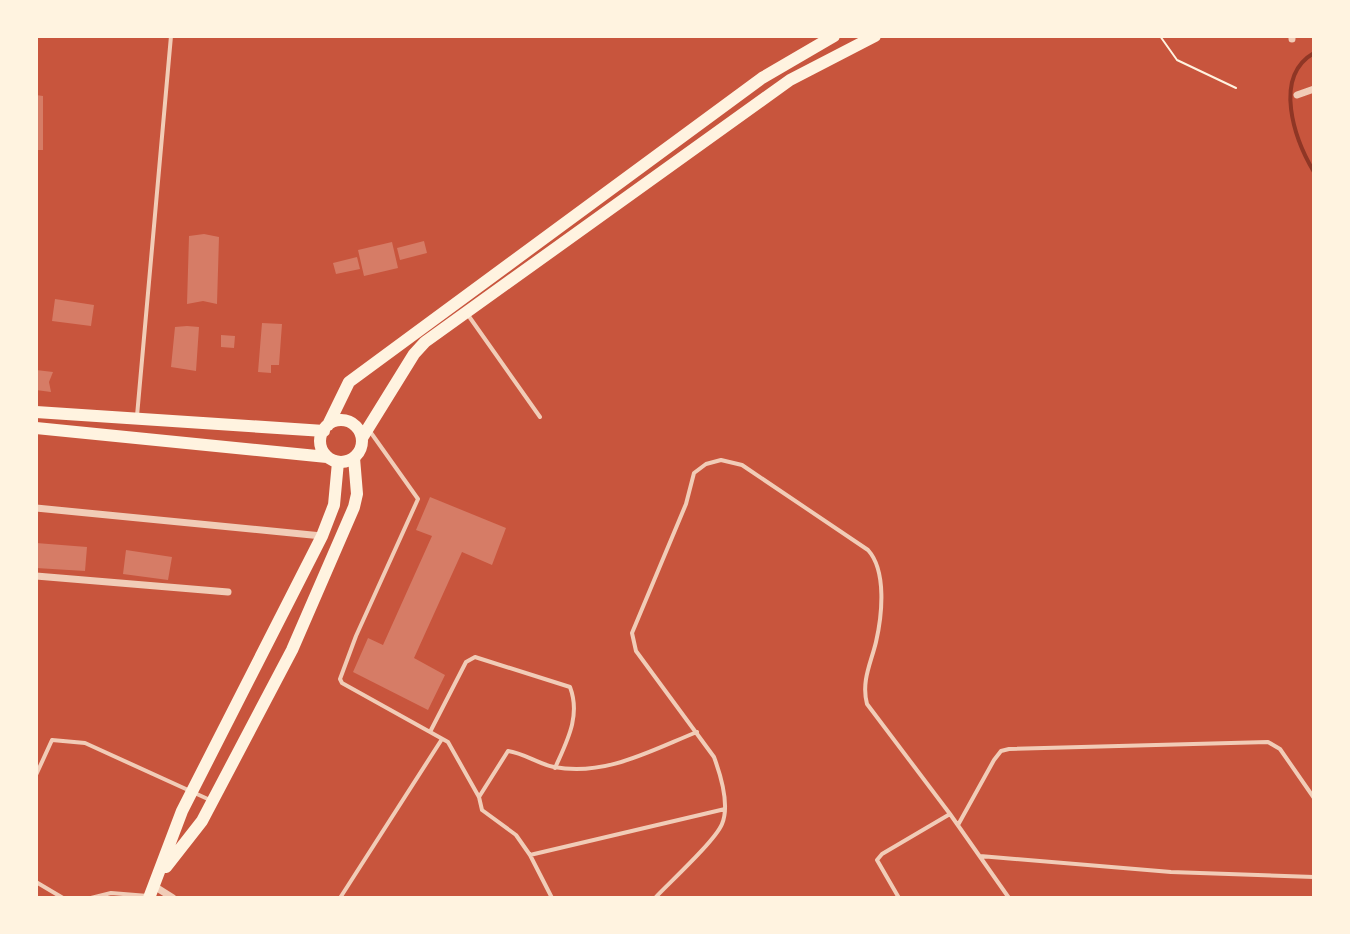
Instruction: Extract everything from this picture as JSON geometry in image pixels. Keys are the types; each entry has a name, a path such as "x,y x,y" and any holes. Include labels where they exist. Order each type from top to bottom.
{"main road":[{"path":"152,890 182,811 322,536 334,505 333,460 321,446 326,428 349,382 762,78 834,36"},
{"path":"152,890 202,821 292,650 354,507 357,494 354,458 365,433 419,348 790,80 875,36"},
{"path":"36,412 326,428 346,421 365,433"},
{"path":"36,428 333,460 354,458"}],"street":[{"path":"1297,95 1314,89"},
{"path":"36,508 322,536"},
{"path":"36,576 228,592"},
{"path":"152,890 173,898"}],"lane":[{"path":"136,419 171,36"},
{"path":"457,301 540,417"},
{"path":"365,433 418,499 356,636 340,679 342,683 450,744 479,797 484,813 516,835 552,898"},
{"path":"655,898 719,830 725,809 720,771 714,757 636,651 632,633 686,504 694,473 706,464 729,460 742,465 868,550 875,558 879,567 880,610 864,686 867,704 1009,898"},
{"path":"430,732 466,662 475,657 570,687 575,702 574,721 555,768"},
{"path":"479,797 508,751 555,768 612,766 697,732"},
{"path":"340,898 442,739"},
{"path":"36,775 52,740 85,743 212,801"},
{"path":"958,825 994,760 1001,751 1009,749 1268,742 1280,749 1314,798"},
{"path":"530,855 725,809"},
{"path":"899,898 877,860 882,854 950,814"},
{"path":"980,856 1171,872 1314,877"},
{"path":"36,882 63,898"},
{"path":"91,898 152,890"}],"path":[{"path":"1160,36 1177,60 1236,88"}],"building":[{"path":"36,95 43,96 43,150 36,150"},
{"path":"204,234 219,237 217,304 203,301 187,304 189,236"},
{"path":"424,241 427,253 400,260 397,248"},
{"path":"392,242 398,268 364,276 358,250"},
{"path":"357,257 360,269 336,274 333,263"},
{"path":"55,299 94,305 91,326 52,321"},
{"path":"262,323 282,324 279,365 271,365 271,373 258,372"},
{"path":"175,327 199,327 196,371 171,367"},
{"path":"221,335 235,336 234,348 221,347"},
{"path":"36,370 53,372 49,382 51,392 36,390"},
{"path":"430,497 506,528 492,565 462,552 414,658 445,675 428,710 353,672 368,638 383,645 432,536 416,530"},
{"path":"36,543 87,547 85,571 36,568"},
{"path":"126,550 172,557 168,580 123,574"}],"waterway":[{"path":"1314,53 1301,64 1291,93 1295,127 1314,172"}]}
